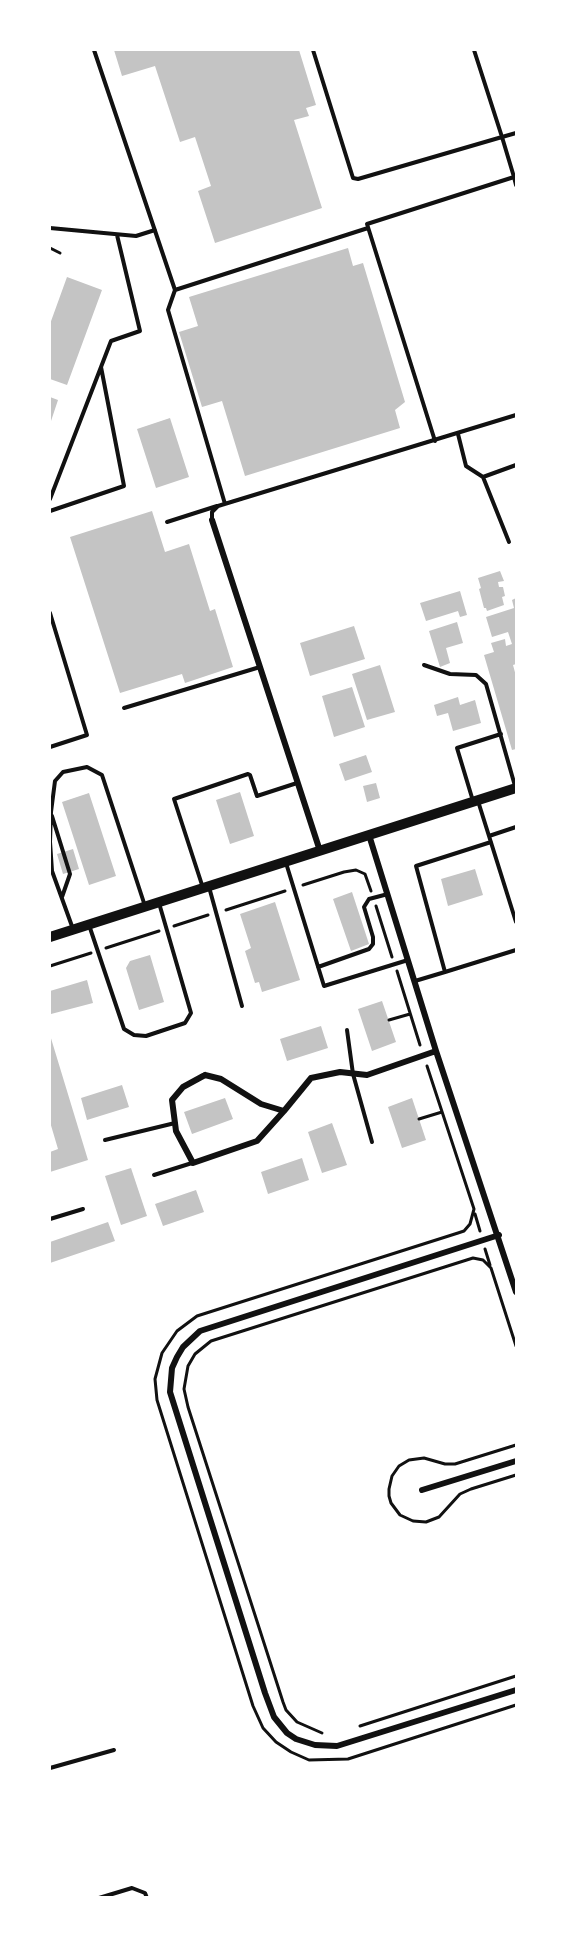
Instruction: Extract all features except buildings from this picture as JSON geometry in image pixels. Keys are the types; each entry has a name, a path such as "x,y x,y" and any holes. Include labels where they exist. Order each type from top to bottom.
{"main road":[{"path":"50,937 516,788"}],"street":[{"path":"212,519 320,851"},
{"path":"369,835 436,1050 516,1292"},
{"path":"284,1111 261,1104 221,1079 205,1075 183,1087 172,1100 176,1131 193,1163 257,1141 284,1111 311,1078 340,1072 368,1075 436,1050"},
{"path":"499,1235 200,1331 183,1347 177,1357 171,1374 171,1392 264,1693 274,1717 287,1733 315,1745 337,1746 516,1690"},
{"path":"422,1490 516,1461"}],"lane":[{"path":"94,50 176,290 168,310 225,504"},
{"path":"313,50 353,178 358,179 516,133"},
{"path":"474,50 516,185"},
{"path":"435,441 367,224 514,177"},
{"path":"50,228 136,236 155,230"},
{"path":"176,290 368,228"},
{"path":"50,498 111,341 141,332 117,235"},
{"path":"50,511 124,486 100,367"},
{"path":"167,522 516,415"},
{"path":"458,434 466,466 483,477 509,542"},
{"path":"483,477 516,465"},
{"path":"212,519 212,512 218,506"},
{"path":"50,613 87,735 50,747"},
{"path":"424,664 450,674 476,675 486,684 516,788"},
{"path":"124,708 261,667"},
{"path":"501,734 457,748 489,836 516,922"},
{"path":"73,930 52,871 50,842 55,782 63,772 87,767 102,775 145,907"},
{"path":"242,1006 206,887 174,799 248,774 257,796 298,782"},
{"path":"50,778 55,782"},
{"path":"51,812 70,874 62,898"},
{"path":"489,836 516,827"},
{"path":"445,972 416,866 491,842"},
{"path":"286,862 324,986 409,960"},
{"path":"318,967 369,948 373,944 364,907 369,899 388,894"},
{"path":"88,924 124,1029 134,1035 146,1036 185,1023 191,1013 158,902"},
{"path":"415,981 516,950"},
{"path":"347,1030 353,1074 372,1142"},
{"path":"105,1140 175,1123"},
{"path":"154,1175 193,1163"},
{"path":"50,1219 83,1209"},
{"path":"50,1768 114,1750"},
{"path":"99,1898 132,1888 145,1893 147,1898"}],"path":[{"path":"50,248 60,253"},
{"path":"389,1020 410,1014"},
{"path":"419,1119 442,1112"},
{"path":"325,1734 310,1730 297,1722 286,1710 283,1702 188,1407 184,1389 188,1366 195,1354 212,1341 473,1258 487,1263 493,1273 516,1346"},
{"path":"358,1726 516,1676"}]}
